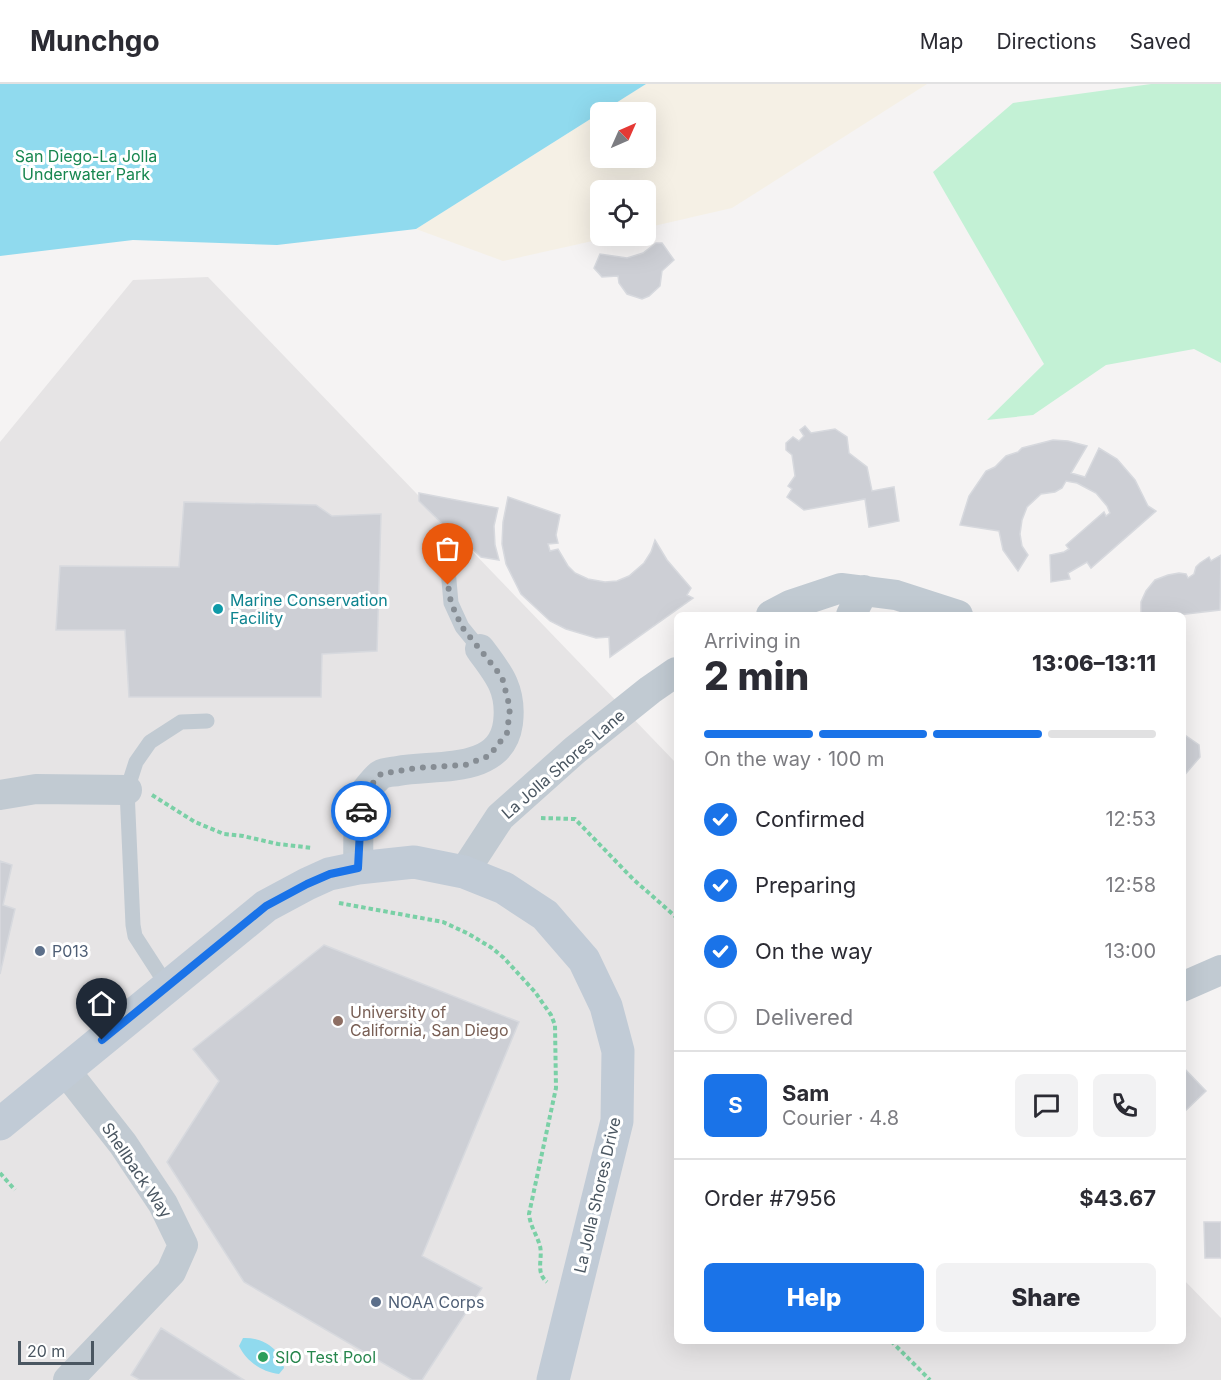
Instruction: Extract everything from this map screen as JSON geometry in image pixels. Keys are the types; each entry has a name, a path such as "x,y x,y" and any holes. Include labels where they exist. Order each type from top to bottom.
{"main road":[{"name":"La Jolla Shores Drive","path":"0,1124 266,906 314,880 358,868 414,862 464,872 504,888 544,915 584,960 606,1006 618,1051 617,1121 552,1380"}],"street":[{"path":"777,612 790,605 841,588 858,603 896,595 949,612"},
{"path":"358,868 359,820 363,794 381,774 416,768 465,765 489,756 507,733 510,708 502,677 480,649"},
{"name":"La Jolla Shores Lane","path":"464,872 500,817 576,750 674,673"},
{"path":"0,795 36,789 139,792"},
{"path":"1186,985 1221,970"},
{"name":"Shellback Way","path":"65,1070 123,1144 146,1178 163,1204 183,1245 171,1272 68,1380"}],"lane":[{"path":"445,536 451,603 462,627 480,649"},
{"path":"168,987 135,936 133,925 139,792 136,762 150,742 180,722 207,721"}],"path":[{"path":"139,792 195,822 224,834 317,849"},
{"path":"500,817 575,819 633,879 674,915"},
{"path":"337,903 443,922 467,933 504,958 535,992 551,1016 555,1025 556,1088 529,1214 540,1246 542,1277 550,1284"},
{"path":"0,1173 15,1190"},
{"path":"894,1344 930,1380"}],"shaded area":[{"name":"University of California, San Diego","path":"208,277 674,761 674,1344 1186,1344 1186,1282 1221,1318 1221,1380 0,1380 0,442 133,280"}],"green space":[{"path":"1151,84 1221,84 1221,363 1194,349 1106,365 1033,415 987,420 1044,364 933,172 1013,103"}],"sand":[{"path":"646,84 927,84 732,208 656,225 656,180 590,180 590,242 503,261 416,229 590,119 590,168 656,168 656,102 617,102"}],"water":[{"name":"San Diego-La Jolla Underwater Park","path":"0,84 646,84 617,102 590,102 590,119 416,229 277,245 133,240 0,256"},
{"name":"SIO Test Pool","path":"243,1338 264,1342 275,1350 284,1368 279,1374 267,1371 250,1361 239,1346"}],"building":[{"path":"656,243 662,243 674,260 662,271 660,286 642,299 627,294 619,283 618,276 602,277 594,268 600,254 627,258 643,253 652,246 656,246"},
{"path":"805,426 811,433 835,429 847,437 849,453 867,467 872,491 894,487 899,521 869,527 865,499 804,510 787,497 792,489 788,486 795,476 792,455 786,450 786,443 793,437 799,441 804,436 800,430"},
{"path":"1053,440 1087,446 1071,473 1085,477 1099,448 1117,459 1135,480 1148,506 1156,511 1091,568 1087,562 1068,573 1070,579 1051,582 1050,555 1069,549 1066,545 1104,512 1106,516 1110,513 1096,493 1077,483 1066,481 1062,488 1055,492 1041,494 1027,507 1020,534 1022,546 1028,555 1018,571 1003,550 999,531 960,525 969,496 986,471 995,467 1006,456 1022,448"},
{"path":"419,493 498,508 494,526 499,560 481,557 466,543 472,544 472,540 463,538 460,541 419,501"},
{"path":"508,497 560,515 556,535 558,543 548,544 550,551 558,549 575,573 588,579 605,582 617,581 629,576 644,563 655,540 667,560 691,588 687,595 693,598 610,657 609,637 596,638 566,629 550,621 521,594 506,564 502,544"},
{"name":"Marine Conservation Facility","path":"184,502 316,505 332,516 381,514 377,651 322,654 321,697 129,697 125,630 56,630 60,566 179,567"},
{"path":"1221,555 1220,610 1186,614 1186,612 1141,612 1141,602 1155,580 1179,573 1186,574 1188,578 1194,574 1200,563 1209,557 1211,561"},
{"path":"1186,736 1199,745 1200,757 1186,773"},
{"path":"0,861 12,865 3,905 15,909 0,974"},
{"path":"324,945 519,1022 422,1256 482,1288 422,1380 412,1380 244,1282 167,1162 219,1081 193,1049"},
{"path":"1186,1070 1206,1091 1186,1110"},
{"path":"1204,1222 1221,1222 1221,1258 1205,1258"},
{"path":"161,1328 244,1380 140,1380 131,1375"}],"way so far":[{"path":"361,811 363,794 381,774 416,768 465,765 489,756 507,733 510,708 502,677 462,627 451,603 448,585"}],"place":[{"name":"Marine Conservation Facility","path":"218,609"},
{"name":"P013","path":"40,951"},
{"name":"University of California, San Diego","path":"338,1021"},
{"name":"NOAA Corps","path":"376,1302"},
{"name":"SIO Test Pool","path":"263,1357"}],"route":[{"path":"102,1040 266,906 330,874 358,868 361,811"}]}
